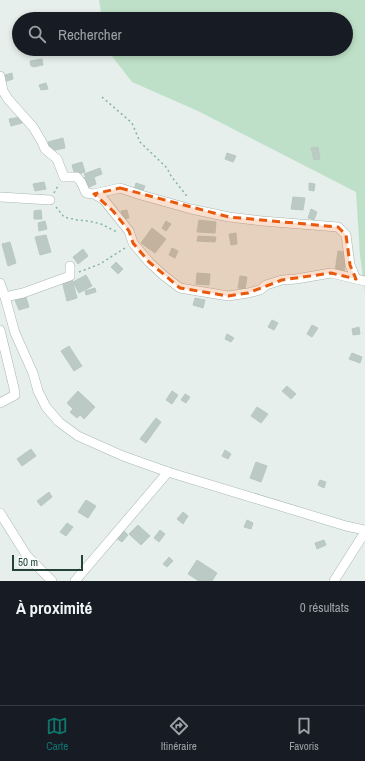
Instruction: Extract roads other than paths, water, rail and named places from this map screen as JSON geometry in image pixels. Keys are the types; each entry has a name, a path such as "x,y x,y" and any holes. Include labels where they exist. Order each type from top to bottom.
{"street":[{"path":"0,76 3,91 33,127 45,149 57,159 64,177 77,177 86,193 94,194 120,188 191,209 229,217 338,227 346,236 350,265 360,280"},
{"path":"94,194 104,200 129,231 131,240 162,275 180,288 228,296 260,290 266,285 282,280 331,273 360,280"},
{"path":"0,197 50,200"},
{"path":"6,297 23,294 70,276 70,266"},
{"path":"0,283 6,297 15,333 33,373 38,391 46,407 59,422 78,436 123,456 168,472 365,531 334,581"},
{"path":"0,330 14,388 14,396 0,403"},
{"path":"75,581 168,472"},
{"path":"0,513 27,556 52,581"}]}
